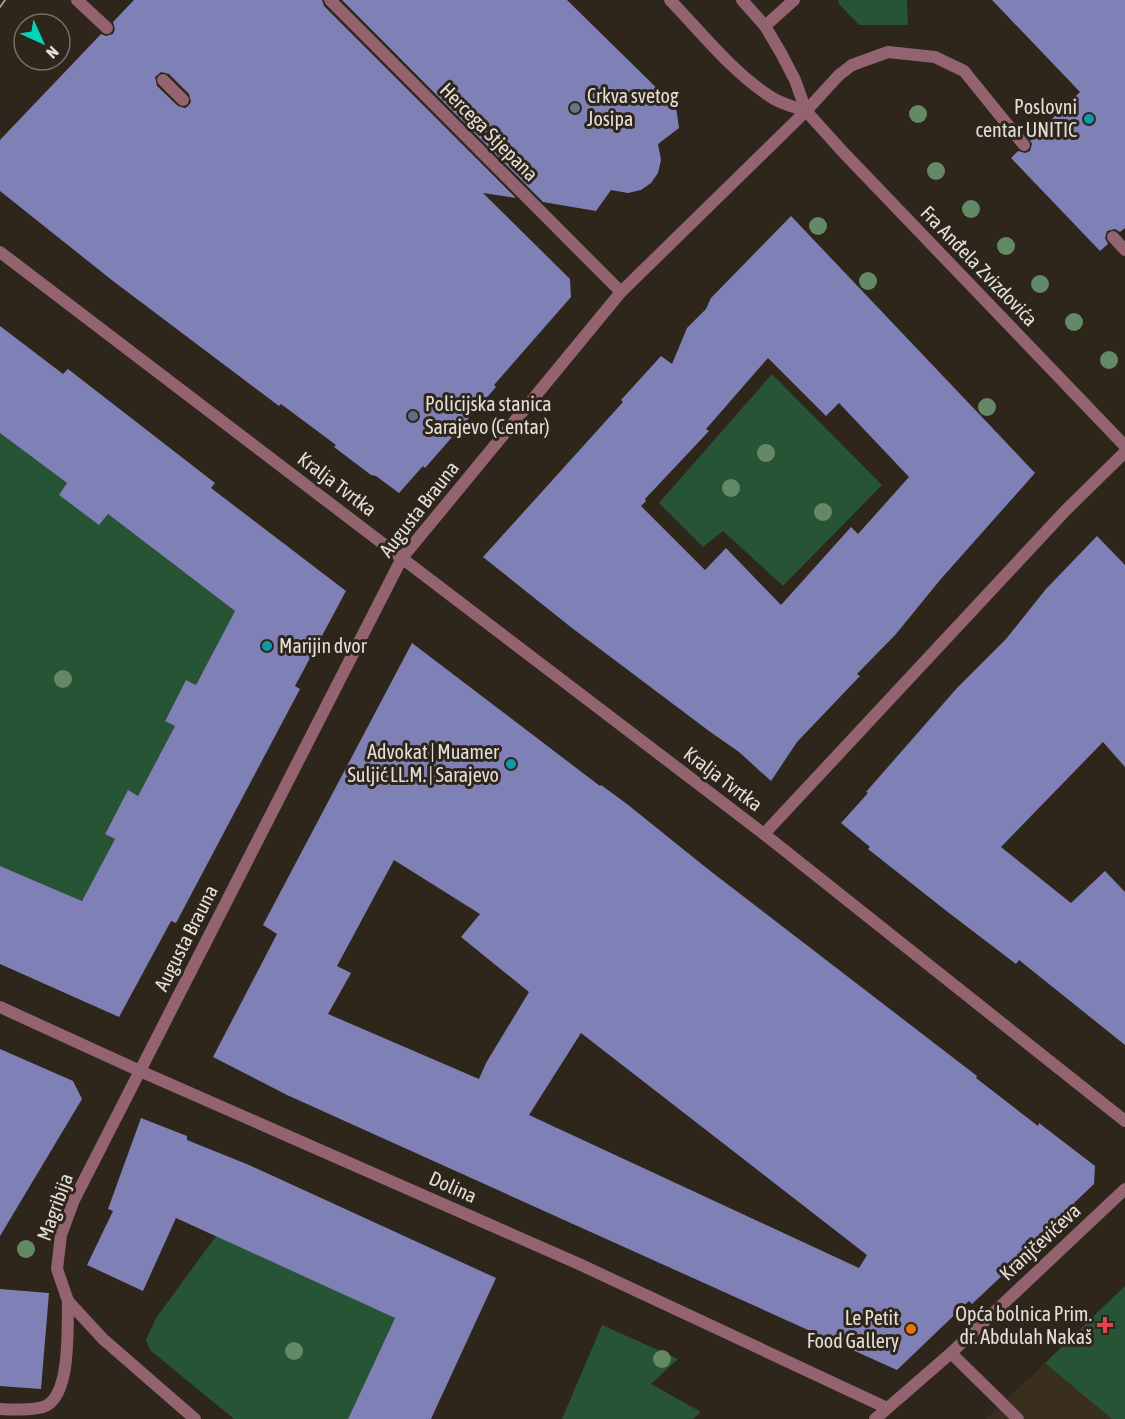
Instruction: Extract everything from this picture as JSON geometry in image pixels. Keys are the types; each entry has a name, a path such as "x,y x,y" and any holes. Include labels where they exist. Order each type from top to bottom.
{"street":[{"path":"77,0 107,28"},
{"name":"Hercega Stjepana","path":"330,0 621,292"},
{"name":"Fra Anđela Zvizdovića","path":"670,0 750,81 773,98 806,111"},
{"name":"Fra Anđela Zvizdovića","path":"742,0 765,27 795,80 806,111 1125,446"},
{"path":"765,27 794,0"},
{"name":"Augusta Brauna","path":"140,1071 402,558 621,292 806,111 839,75 852,65 888,52 935,57 964,71 1024,145"},
{"path":"163,80 183,100"},
{"path":"1113,237 1125,250"},
{"name":"Kralja Tvrtka","path":"0,252 764,834 1125,1121"},
{"name":"Kralja Tvrtka","path":"764,834 1066,510 1125,452"},
{"name":"Dolina","path":"0,1007 579,1264 887,1408"},
{"name":"Magribija","path":"140,1071 74,1200 61,1235 57,1269 68,1301 103,1339 195,1419"},
{"name":"Kranjčevićeva","path":"875,1419 951,1353 1125,1189"},
{"path":"0,1409 43,1407 58,1394 64,1378 68,1301"},
{"path":"951,1353 1018,1419"}],"shaded area":[{"name":"Opća bolnica Prim. dr. Abdulah Nakaš","path":"1125,1286 1125,1419 986,1419 1045,1363"}],"green space":[{"path":"838,0 907,0 908,25 859,25 839,4"},
{"path":"772,374 882,485 783,586 723,531 703,547 659,503"},
{"path":"0,433 67,483 60,495 99,525 108,514 235,611 196,685 186,680 165,720 175,726 138,796 128,791 105,833 115,839 82,901 0,866"},
{"path":"216,1236 395,1318 348,1419 234,1419 150,1350 146,1340 156,1318"},
{"name":"Opća bolnica Prim. dr. Abdulah Nakaš","path":"1125,1286 1125,1419 1112,1419 1045,1363"},
{"path":"602,1325 678,1359 651,1384 701,1412 693,1419 562,1419"}],"building":[{"path":"134,0 322,0 324,6 516,198 483,193 570,279 571,297 425,468 423,466 399,493 376,476 371,475 334,447 336,445 281,404 279,406 113,281 0,191 0,140 65,72 72,72 72,64 101,34 106,36 113,34 115,29 113,22","holes":["161,72 169,74 189,94 191,102 188,106 185,108 178,106 157,86 155,77"]},
{"name":"Crkva svetog Josipa","path":"342,0 567,0 676,107 679,128 658,144 661,160 658,173 651,183 641,190 628,193 611,190 596,211 543,202"},
{"name":"Poslovni centar UNITIC","path":"992,0 1125,0 1125,228 1120,232 1115,229 1107,231 1105,238 1108,244 1100,251 1011,158 1018,151 1025,153 1030,151 1032,144 1030,140 1080,92"},
{"path":"791,216 1035,473 940,580 896,634 857,674 860,676 797,742 771,781 739,752 572,628 483,557 623,402 621,400 661,356 672,364 687,328 706,309 711,298","holes":["768,358 826,416 839,403 909,477 858,534 851,527 781,605 726,548 705,570 641,506 709,431 706,429"]},
{"name":"Marijin dvor","path":"0,326 63,374 68,369 215,483 211,488 346,591 295,686 300,689 176,923 171,921 119,1017 0,964 0,866 82,901 115,839 105,834 128,790 138,796 175,726 165,721 186,680 196,685 235,611 108,514 99,525 59,495 67,483 0,433"},
{"path":"1097,536 1125,565 1125,767 1103,742 1001,847 1071,903 1105,871 1125,892 1125,1045 1019,960 1016,964 949,913 868,849 870,847 841,823 957,688 1006,639 1046,589"},
{"path":"412,643 627,804 1038,1126 1039,1123 1095,1166 1094,1184 1074,1203 1076,1206 972,1304 969,1301 897,1370 287,1095 213,1057 277,934 263,925","holes":["394,860 480,914 461,937 529,992 486,1063 479,1079 328,1014 351,973 337,966","581,1033 867,1255 859,1268 529,1115"]},
{"path":"0,1049 73,1081 82,1099 0,1236"},
{"path":"141,1118 187,1136 187,1140 249,1165 496,1278 431,1419 348,1419 395,1318 176,1218 143,1291 87,1265 113,1211 108,1209"},
{"path":"0,1289 49,1293 41,1389 0,1386"}],"tram line":[{"path":"0,7 5,0"}],"place":[{"name":"Crkva svetog Josipa","path":"575,108"},
{"name":"Poslovni centar UNITIC","path":"1089,119"},
{"name":"Policijska stanica Sarajevo (Centar)","path":"413,416"},
{"name":"Marijin dvor","path":"267,646"},
{"name":"Advokat | Muamer Suljić LL.M. | Sarajevo","path":"511,764"},
{"name":"Opća bolnica Prim. dr. Abdulah Nakaš","path":"1105,1325"},
{"name":"Le Petit Food Gallery","path":"911,1329"}]}
